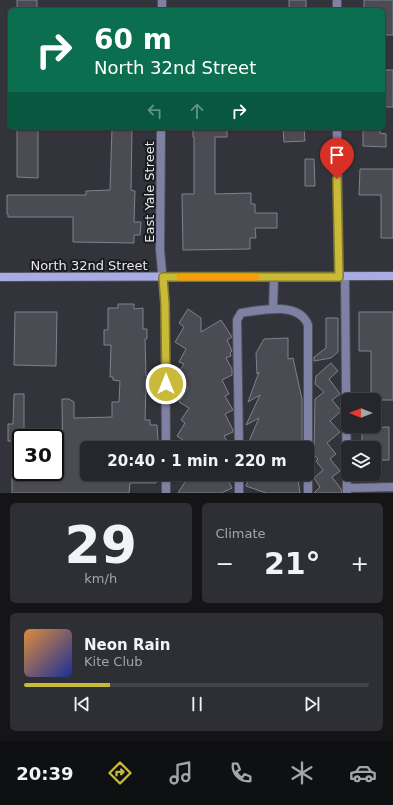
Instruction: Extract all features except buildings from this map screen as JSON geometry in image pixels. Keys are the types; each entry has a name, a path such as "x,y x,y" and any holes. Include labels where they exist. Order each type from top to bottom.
{"main road":[{"name":"North 32nd Street","path":"0,277 393,276"}],"street":[{"name":"East Yale Street","path":"161,130 160,250 165,304 166,441"},
{"path":"337,130 347,490 393,487"},
{"path":"273,309 274,277"},
{"path":"239,441 237,320 241,313 273,309 287,310 302,315 308,325 308,493"},
{"path":"166,481 166,493"},
{"path":"239,481 239,493"}],"slow traffic":[{"path":"180,277 256,277"}],"route":[{"path":"166,384 165,304 163,277 339,277 337,179"}]}
